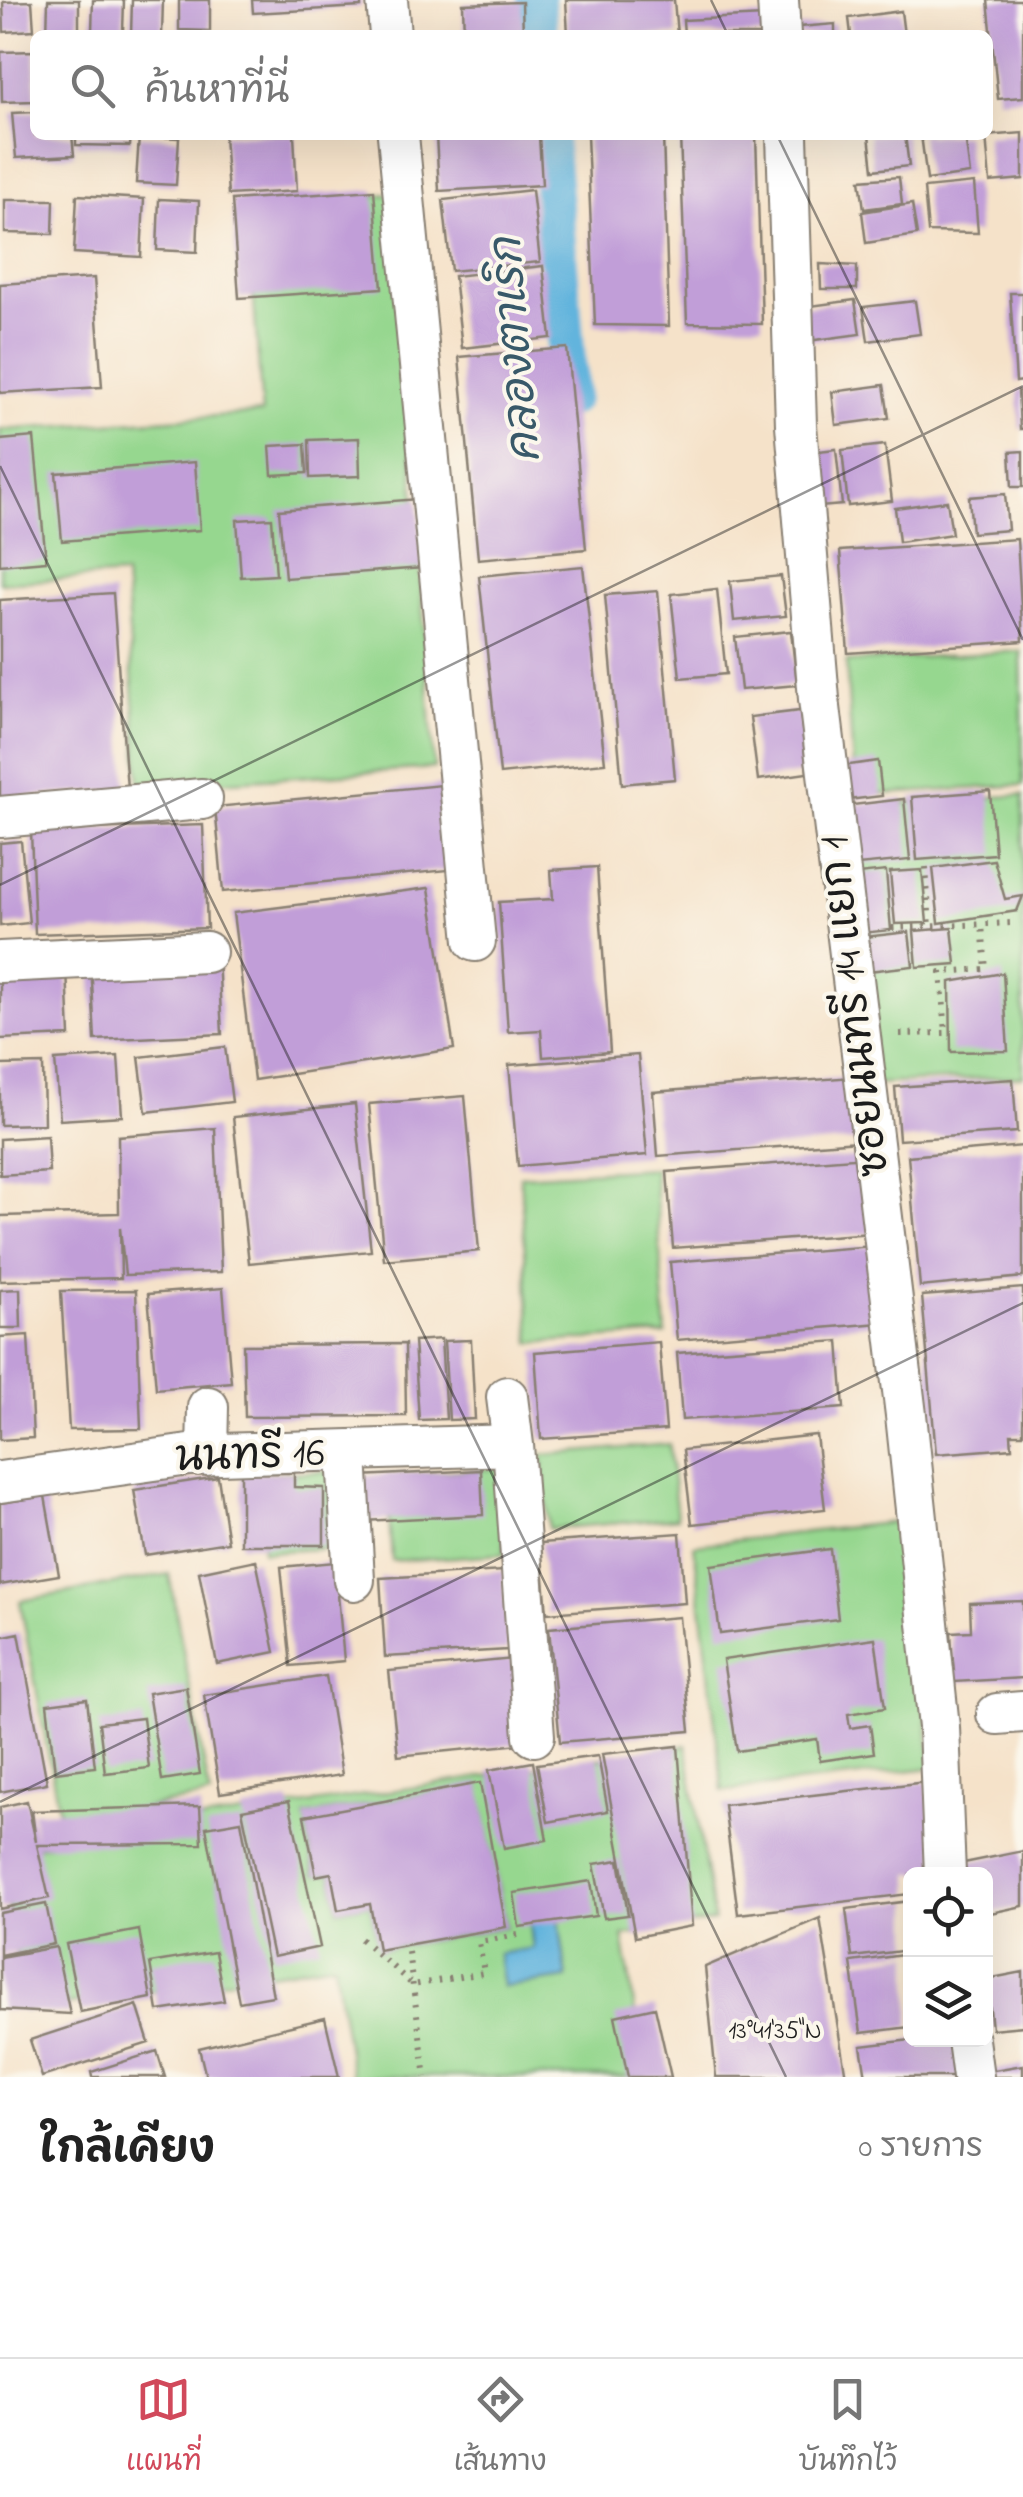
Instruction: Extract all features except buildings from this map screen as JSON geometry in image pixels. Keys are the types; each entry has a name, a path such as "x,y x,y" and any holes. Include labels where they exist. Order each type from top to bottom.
{"street":[{"path":"387,0 390,30"},
{"path":"778,0 780,30"},
{"path":"398,140 474,941"},
{"name":"ซอยนนทรี 14 แยก 1","path":"786,140 796,425 819,699 908,1434 940,1744 945,1867"},
{"path":"0,817 202,798"},
{"path":"0,962 206,952"},
{"path":"507,1397 507,1446 534,1736"},
{"path":"207,1455 208,1407"},
{"name":"นนทรี 16","path":"0,1482 207,1455 347,1454 507,1446"},
{"path":"347,1454 354,1580"},
{"path":"969,2047 974,2077"}],"path":[{"path":"926,868 930,926"},
{"path":"900,1034 946,1033 941,972 986,969 982,924"},
{"path":"892,928 1012,924"},
{"path":"413,1985 484,1973 479,1942 518,1935"},
{"path":"361,1939 413,1985"},
{"path":"408,1952 426,2077"}],"green space":[{"path":"393,194 434,768 140,787 125,575 0,583 0,430 262,413 247,203"},
{"path":"1021,651 1023,785 855,796 846,662"},
{"path":"1023,795 1023,1076 875,1084 858,806"},
{"path":"654,1168 666,1334 531,1343 520,1176"},
{"path":"669,1444 677,1518 549,1529 542,1455"},
{"path":"499,1468 505,1554 392,1561 386,1476"},
{"path":"334,1471 337,1548 263,1552 259,1474"},
{"path":"904,1521 932,1768 723,1791 694,1545"},
{"path":"169,1574 210,1796 61,1823 20,1601"},
{"path":"686,1745 714,1921 623,1936 645,2077 352,2077 334,1963 25,2011 0,1852","holes":["479,1784 506,1927 379,1950 370,1904 338,1910 331,1873 315,1875 305,1816"]}],"water":[{"path":"558,1912 567,1978 503,1987 498,1954 533,1948 529,1916"}],"waterway":[{"name":"คลองตาเริก","path":"536,0 539,30"},
{"name":"คลองตาเริก","path":"548,140 570,397"}]}
